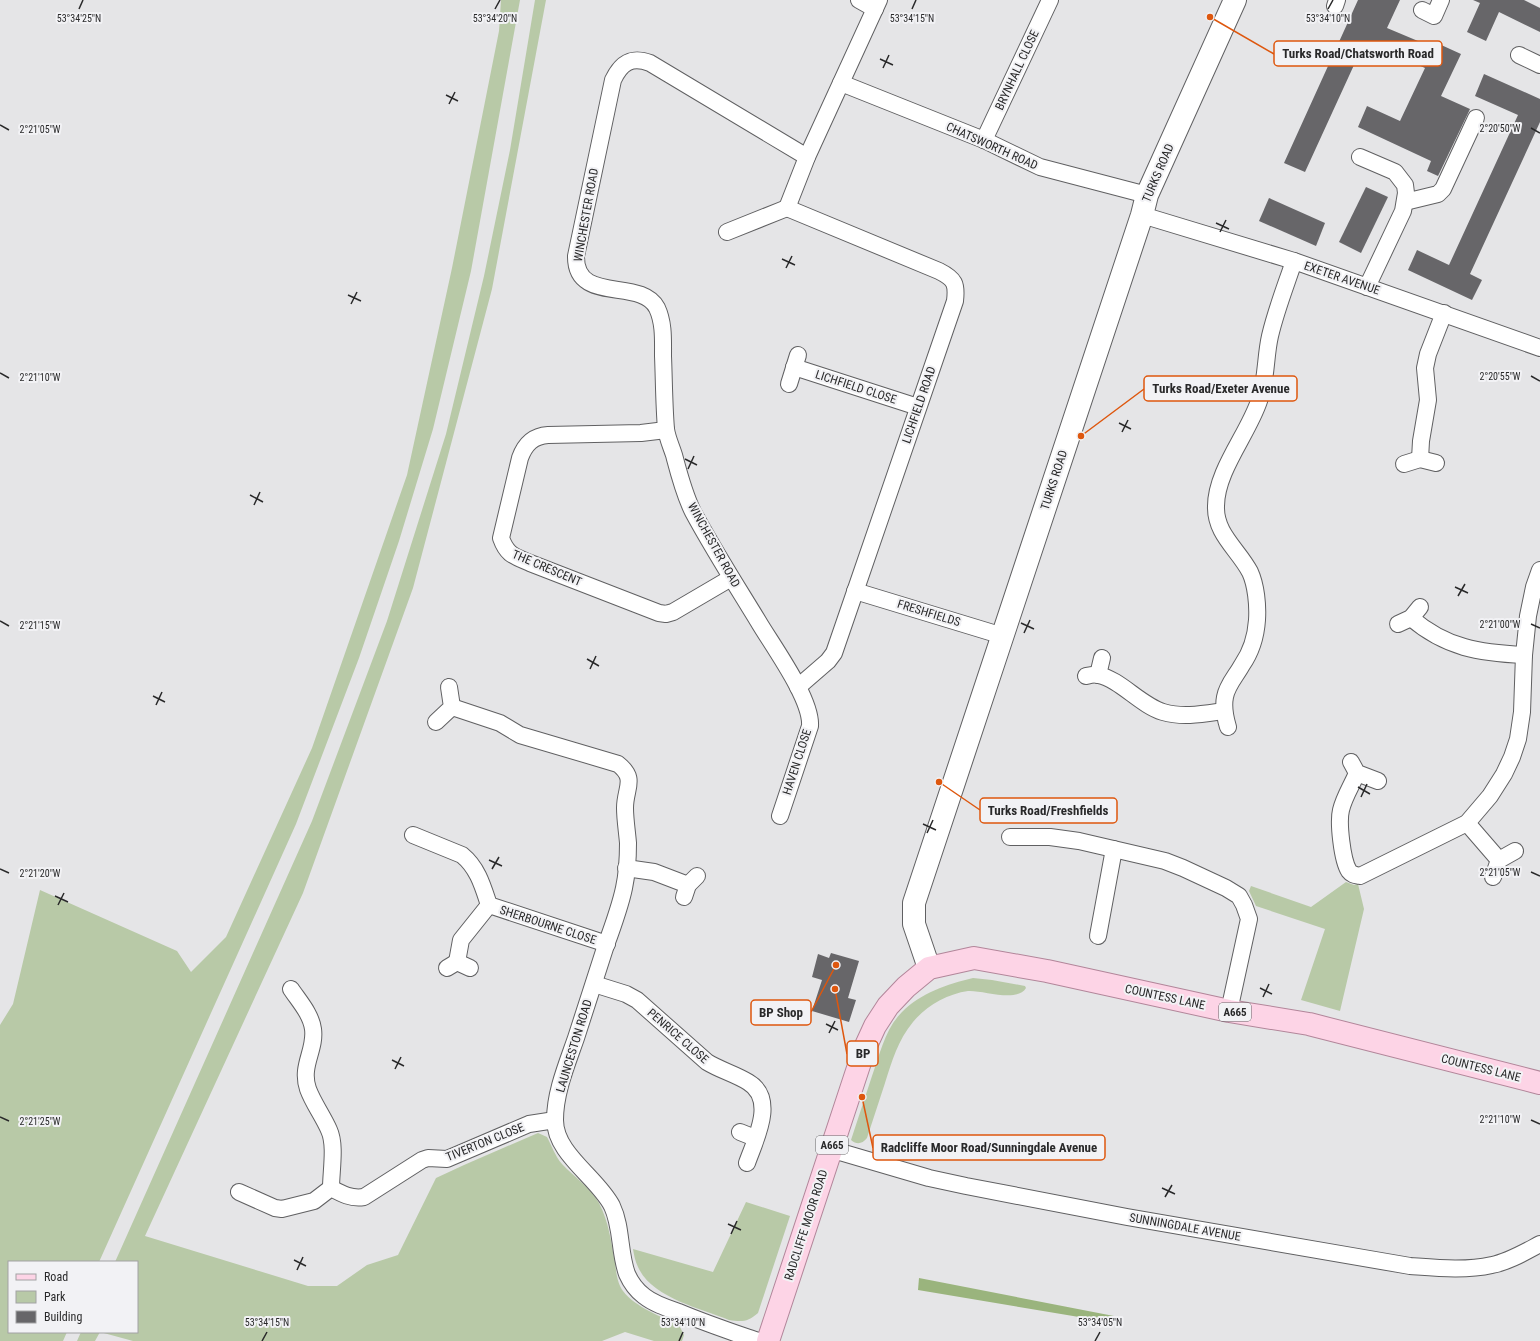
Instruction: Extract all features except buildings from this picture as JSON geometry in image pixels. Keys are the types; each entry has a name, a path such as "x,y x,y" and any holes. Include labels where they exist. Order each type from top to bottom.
{"main road":[{"name":"COUNTESS LANE","path":"929,968 974,958 1047,971 1229,1011 1308,1024 1540,1083"},
{"name":"RADCLIFFE MOOR ROAD","path":"768,1341 830,1149 864,1050 875,1026 888,1006 906,987 929,968"}],"street":[{"path":"727,232 787,208 807,157 877,5 860,0"},
{"name":"BRYNHALL CLOSE","path":"984,140 1050,0"},
{"name":"TURKS ROAD","path":"929,968 914,924 914,903 1144,205 1235,0"},
{"path":"1422,10 1434,16 1441,0"},
{"path":"1519,55 1540,65"},
{"name":"WINCHESTER ROAD","path":"798,687 731,578 693,511 684,489 666,430 662,333 660,316 656,306 648,299 638,295 596,286 587,282 580,275 576,266 576,256 611,88 617,71 621,65 629,61 643,60 650,63 807,157"},
{"name":"CHATSWORTH ROAD","path":"841,83 984,140 1040,167 1144,205"},
{"path":"1406,202 1438,194 1443,189 1476,118"},
{"path":"1360,157 1395,172 1405,185 1406,193 1406,202 1403,211 1367,287"},
{"name":"EXETER AVENUE","path":"1144,205 1294,261 1540,348"},
{"name":"LICHFIELD ROAD","path":"787,208 948,275 954,282 956,290 954,301 834,653 828,662 798,687"},
{"path":"1228,727 1224,711 1225,697 1230,684 1243,664 1250,648 1255,634 1257,618 1255,590 1250,573 1244,562 1224,537 1218,522 1216,506 1218,490 1223,476 1259,403 1265,384 1270,335 1294,261"},
{"path":"1420,459 1421,441 1428,400 1425,368 1428,354 1444,313"},
{"name":"LICHFIELD CLOSE","path":"789,384 796,361 918,407"},
{"name":"THE CRESCENT","path":"666,430 641,433 548,434 535,438 528,443 520,458 503,528 501,538 504,548 512,555 530,563 659,613 666,614 673,612 731,578"},
{"path":"1404,464 1420,459 1436,463"},
{"path":"1378,781 1354,768 1342,809 1340,822 1341,840 1348,867 1350,872 1354,875 1360,876 1466,823 1490,796 1504,774 1518,739 1522,712 1524,655 1528,616 1534,587 1540,570"},
{"name":"FRESHFIELDS","path":"855,591 1003,636"},
{"path":"1410,617 1430,633 1460,646 1491,654 1524,655"},
{"path":"1102,658 1092,675 1109,680 1149,706 1162,712 1190,716 1224,711"},
{"path":"436,722 452,707 449,687"},
{"name":"HAVEN CLOSE","path":"780,816 810,726 809,714 798,687"},
{"name":"LAUNCESTON ROAD","path":"452,707 500,723 520,735 604,759 624,768 629,779 625,801 628,843 624,886 607,944 564,1071 559,1091 555,1120 557,1133 561,1143 569,1154 603,1191 613,1208 617,1223 622,1258 627,1274 635,1288 644,1296 660,1305 700,1321 758,1341"},
{"path":"1466,823 1499,860"},
{"path":"1010,837 1033,830 1050,837 1079,841 1165,861 1184,868 1226,888 1239,896 1249,919 1229,1011"},
{"name":"SHERBOURNE CLOSE","path":"413,835 433,851 462,855 469,861 474,867 488,905"},
{"path":"1098,936 1097,912 1114,849"},
{"path":"1493,877 1499,860 1515,851"},
{"path":"626,868 654,872 690,886"},
{"name":"SHERBOURNE CLOSE","path":"488,905 607,944"},
{"name":"SHERBOURNE CLOSE","path":"458,966 461,940 488,905"},
{"name":"PENRICE CLOSE","path":"594,984 626,994 636,1000 707,1062 717,1068 748,1081 756,1087 763,1104 763,1114 747,1163"},
{"path":"249,1191 275,1208 282,1209 314,1200 331,1188 332,1143 330,1131 308,1089 305,1074 306,1064 313,1042 313,1029 310,1018 311,1008 291,989"},
{"name":"TIVERTON CLOSE","path":"331,1188 355,1198 364,1197 422,1160 428,1158 447,1159 529,1124 555,1120"},
{"path":"740,1132 755,1138"},
{"name":"SUNNINGDALE AVENUE","path":"830,1149 929,1178 966,1186 1127,1217 1410,1266 1451,1269 1492,1265 1520,1255 1540,1244"}],"green space":[{"path":"501,0 520,0 471,271 433,429 399,541 359,658 296,824 99,1261 8,1261 8,1333 67,1333 63,1341 0,1341 0,1025 13,1004 40,890 177,951 191,972 226,937 312,748 407,475 452,268 499,31"},
{"path":"535,0 546,0 492,289 413,588 303,893 145,1236 308,1286 337,1286 367,1265 398,1255 436,1178 538,1133 547,1137 560,1161 587,1187 599,1203 607,1225 617,1277 623,1291 628,1297 642,1307 679,1325 684,1335 682,1341 654,1341 625,1332 602,1341 133,1341 104,1333 138,1333 138,1261 115,1261 312,821 387,621 446,434 484,276 510,150"},
{"path":"1346,882 1354,885 1358,884 1364,909 1340,1011 1301,1000 1325,929 1256,906 1249,891 1251,886 1311,907"},
{"path":"973,978 1025,986 1026,988 1022,992 1015,995 999,995 968,991 952,995 931,1006 918,1016 899,1043 867,1138 863,1142 855,1143 851,1140 872,1076 887,1034 896,1019 909,1005 926,994 944,986"},
{"path":"746,1202 790,1216 758,1313 745,1321 729,1320 678,1301 654,1287 645,1278 637,1265 633,1249 713,1272"},
{"path":"919,1278 1119,1317 1115,1323 918,1290"},
{"path":"81,1333 99,1333 95,1341 77,1341"}],"place":[{"name":"Turks Road/Chatsworth Road","path":"1210,17"},
{"name":"Turks Road/Exeter Avenue","path":"1081,436"},
{"name":"Turks Road/Freshfields","path":"939,782"},
{"name":"BP Shop","path":"836,965"},
{"name":"BP","path":"835,989"},
{"name":"Radcliffe Moor Road/Sunningdale Avenue","path":"862,1097"}]}
